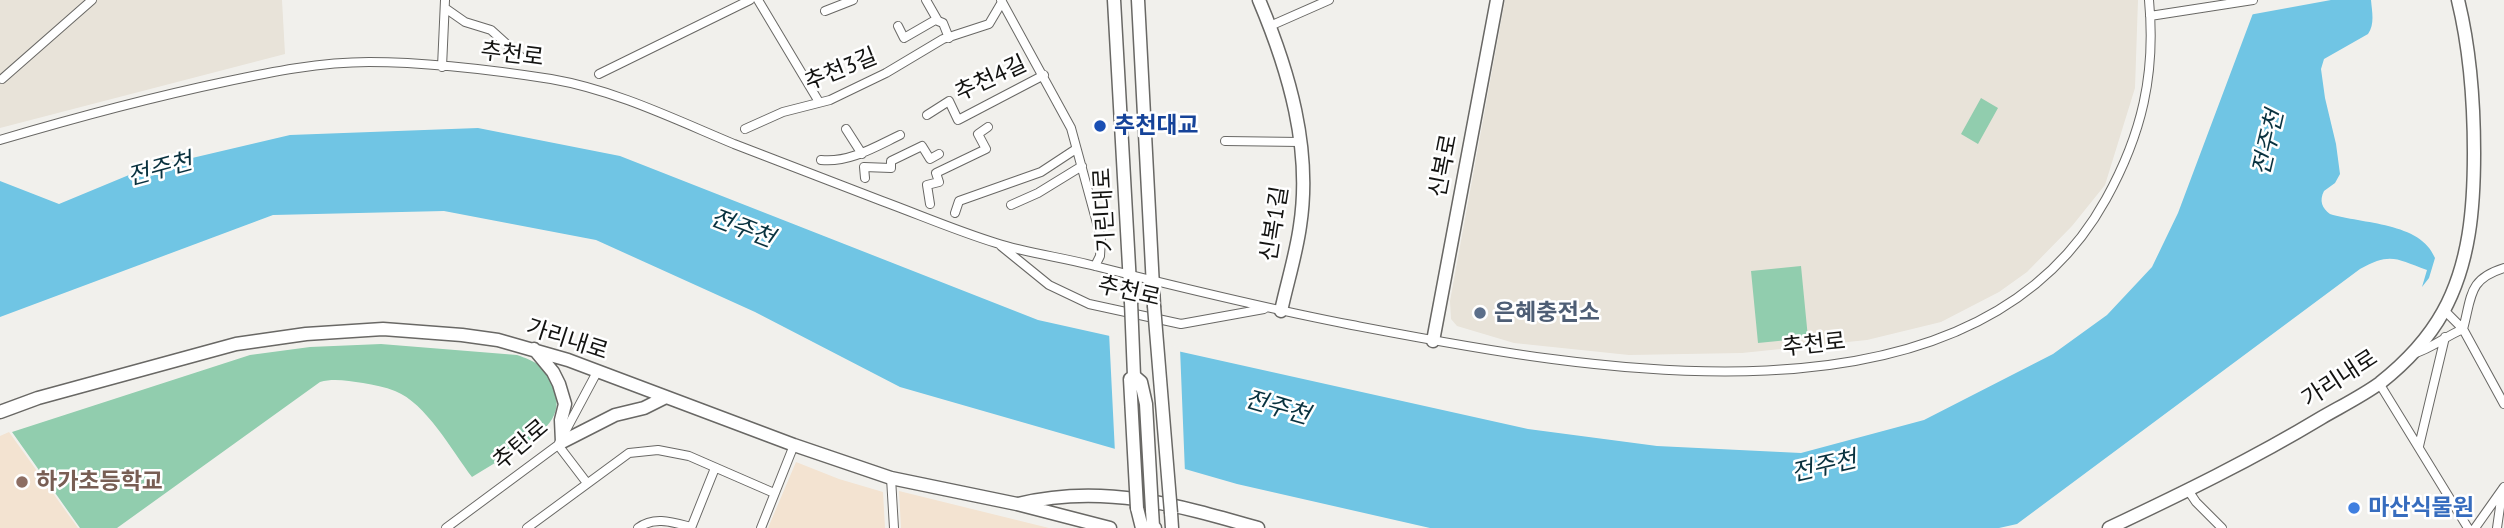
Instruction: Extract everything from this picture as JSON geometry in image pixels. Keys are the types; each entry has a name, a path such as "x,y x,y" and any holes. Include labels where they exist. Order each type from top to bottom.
{"street":[{"path":"2,79 92,0"},
{"path":"598,74 750,0"},
{"path":"758,0 819,102"},
{"path":"825,11 853,0"},
{"path":"926,0 937,19 943,23 949,37"},
{"name":"기린대로","path":"1114,0 1131,302 1134,376 1130,380 1137,508 1142,528"},
{"name":"기린대로","path":"1138,0 1154,305 1172,528"},
{"name":"신복1길","path":"1259,0 1288,77 1304,179 1300,226 1281,311"},
{"path":"1270,26 1329,0"},
{"name":"신복로","path":"1433,341 1497,0"},
{"name":"추천로","path":"0,140 50,123 183,90 284,69 368,62 442,67 554,80 591,88 651,109 999,244 1266,309 1525,357 1609,367 1739,371 1874,357 1918,347 1962,330 1999,311 2036,283 2078,240 2101,208 2132,144 2142,108 2152,48 2149,0"},
{"path":"2150,16 2253,0"},
{"name":"가리내로","path":"2109,528 2288,438 2379,383 2411,354 2431,331 2457,280 2472,228 2474,118 2467,45 2458,0"},
{"name":"추천3길","path":"745,129 783,112 830,100 886,73 949,37 989,24 1002,1"},
{"name":"추천4길","path":"1002,1 1071,128 1101,238 1100,256 1095,266"},
{"path":"442,67 445,4"},
{"name":"추천로","path":"445,4 465,22 491,30 522,58"},
{"name":"추천3길","path":"898,26 904,38 937,19"},
{"name":"추천4길","path":"926,115 949,101 958,120 1044,75"},
{"path":"930,204 927,185 939,182 936,173 986,149 978,134 988,127"},
{"path":"846,129 862,153"},
{"path":"821,160 832,161 862,153 900,135"},
{"path":"1225,141 1300,142"},
{"path":"865,178 864,167 891,168 891,160 922,146 930,159 939,154"},
{"path":"955,213 959,201 1041,172 1076,149"},
{"path":"1011,205 1038,193 1082,166"},
{"name":"추천로","path":"999,244 1049,285 1089,304 1181,324 1266,309"},
{"path":"2411,354 2431,348 2445,337 2463,329 2477,281 2487,273 2504,268"},
{"path":"2444,310 2463,329 2504,404"},
{"name":"가리내로","path":"0,412 38,398 236,344 306,334 383,329 462,335 534,349 793,445 891,478 1017,504 1110,528"},
{"path":"2419,446 2445,337"},
{"path":"534,349 554,372 565,404 560,443 587,483"},
{"name":"추탄로","path":"450,527 560,443 597,372"},
{"name":"기린대로","path":"1134,376 1141,382 1146,404 1155,528"},
{"path":"2379,383 2468,528"},
{"path":"560,443 615,415 643,408 666,397"},
{"path":"761,528 793,445"},
{"path":"527,528 629,453 658,450 689,456 774,493"},
{"path":"638,528 646,522 666,520 691,528 715,468"},
{"path":"891,478 894,528"},
{"path":"2475,528 2503,489"},
{"path":"2497,528 2503,489"},
{"path":"2188,490 2222,528"},
{"path":"1017,504 1041,498 1112,495 1195,510 1258,528"}],"shaded area":[{"path":"0,0 282,0 285,54 0,128"},
{"path":"1505,0 2138,0 2135,88 2105,185 2072,226 2027,272 1999,292 1941,322 1867,340 1742,353 1629,355 1514,343 1457,326 1451,319 1450,301"},
{"name":"하가초등학교","path":"9,432 78,528 0,528 0,436"},
{"path":"796,462 883,492 885,528 768,528"},
{"path":"899,491 1049,528 901,528"}],"green space":[{"path":"1981,98 1998,108 1978,144 1961,134"},
{"path":"1801,266 1808,338 1758,343 1751,271"},
{"path":"381,344 517,355 539,365 550,378 556,396 554,415 536,436 472,477 428,417 406,397 379,386 363,383 336,380 320,382 117,528 80,528 12,432 250,355 310,347"}],"water":[{"name":"전주천","path":"2258,0 2371,0 2372,22 2368,34 2324,59 2321,69 2340,174 2335,183 2324,191 2322,204 2330,214 2389,226 2417,237 2428,246 2435,258 2429,278 2422,287 2427,270 2394,259 2379,260 2360,269 2017,524 1999,528 1430,528 1237,484 900,387 755,312 596,240 444,211 273,215 0,317 0,181 59,204 141,170 290,135 478,128 620,156 1038,320 1528,429 1657,446 1801,453 1924,420 2053,354 2107,315 2152,267 2178,213"}],"pier":[{"path":"2254,0 2331,0 2249,15"},
{"path":"1109,332 1180,348 1185,473 1115,453"}],"place":[{"name":"추천대교","path":"1100,126"},
{"name":"은혜충전소","path":"1480,313"},
{"name":"하가초등학교","path":"22,482"},
{"name":"마산식물원","path":"2354,508"}]}
